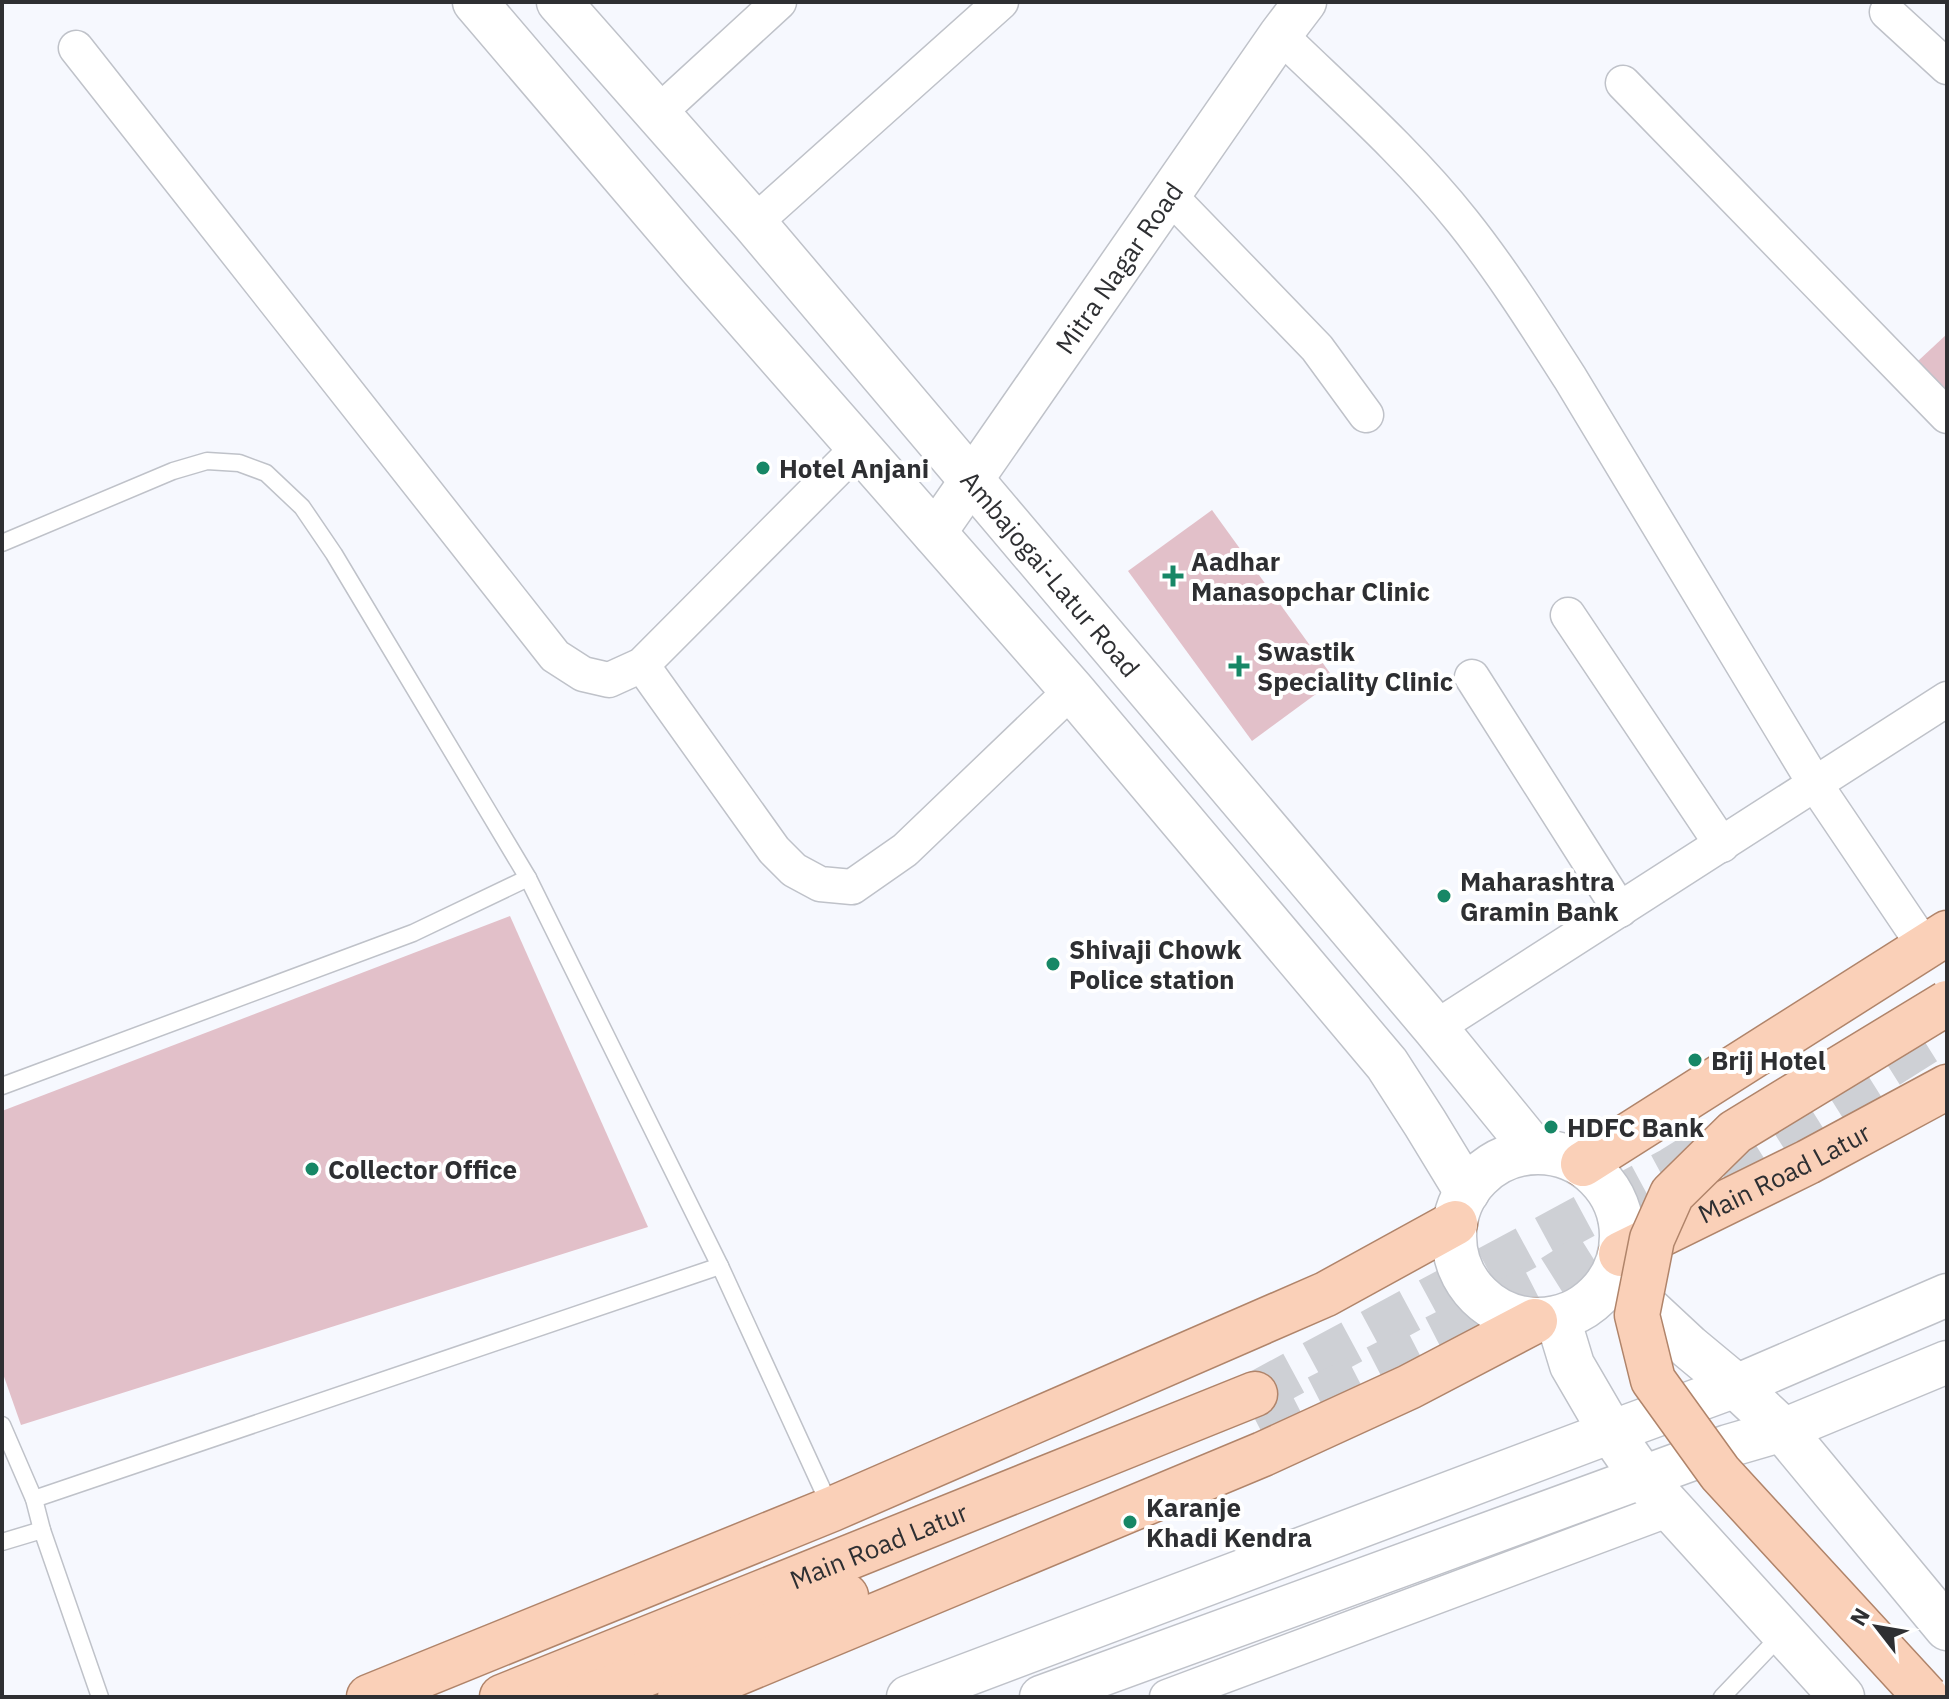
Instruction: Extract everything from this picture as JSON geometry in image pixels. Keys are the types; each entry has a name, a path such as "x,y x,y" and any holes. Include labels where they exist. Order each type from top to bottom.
{"main road":[{"path":"475,2 701,267 1072,690 1387,1064 1425,1123 1461,1208"},
{"name":"Ambajogai-Latur Road","path":"570,6 657,114 754,223 971,479 1435,1028 1535,1151"},
{"path":"1583,1164 1936,940"},
{"path":"1926,1697 1720,1473 1653,1380 1637,1315 1652,1239 1672,1194 1735,1132 1947,1003"},
{"name":"Main Road Latur","path":"1616,1265 1947,1087"},
{"path":"680,1697 1263,1454 1546,1320 1575,1313 1603,1291 1616,1265 1622,1229 1616,1203 1608,1188 1583,1164 1568,1157 1535,1151 1503,1159 1476,1179 1461,1208 1454,1240 1461,1270 1469,1284 1491,1306 1505,1314 1546,1320"},
{"path":"369,1697 832,1509 1326,1294 1461,1208"},
{"path":"1616,1265 1689,1347 1783,1430 1947,1628"},
{"path":"1546,1320 1611,1432 1656,1493 1842,1697"},
{"name":"Main Road Latur","path":"502,1697 1257,1410 792,1618 587,1697"}],"street":[{"path":"657,114 779,2"},
{"path":"754,223 1001,2"},
{"name":"Mitra Nagar Road","path":"934,534 1305,2"},
{"path":"1887,12 1947,67"},
{"path":"1280,35 1400,151 1463,222 1570,378 1815,784 1936,940"},
{"path":"76,48 555,656 583,674 609,680 642,665 859,447"},
{"path":"1623,83 1947,416"},
{"path":"1169,195 1317,348 1366,415"},
{"path":"1568,615 1722,845"},
{"path":"642,665 774,850 794,870 820,884 852,887 905,850 1072,690"},
{"path":"1472,677 1620,910"},
{"path":"1435,1028 1947,699"},
{"path":"908,1697 1736,1386 1947,1295"},
{"path":"1167,1697 1656,1493 1728,1446 1783,1430 1947,1362"},
{"path":"1041,1697 1656,1493"}],"lane":[{"path":"2,543 173,471 207,461 239,463 266,473 302,507 334,554 528,878 720,1266 832,1509"},
{"path":"2,1086 413,933 528,878"},
{"path":"34,1499 720,1266"},
{"path":"2,1425 34,1499 100,1697"},
{"path":"2,1542 42,1530"},
{"path":"1722,1697 1784,1633"}],"building":[{"path":"1947,334 1947,391 1918,361"},
{"path":"1212,510 1335,680 1252,741 1128,571"},
{"name":"Collector Office","path":"510,916 648,1227 21,1425 2,1371 2,1111"}],"tunnel":[{"path":"1259,1427 1551,1278 1947,1029"},
{"path":"1255,1394 1672,1169 1709,1146"}],"place":[{"name":"Hotel Anjani","path":"763,468"},
{"name":"Aadhar Manasopchar Clinic","path":"1173,576"},
{"name":"Swastik Speciality Clinic","path":"1239,666"},
{"name":"Maharashtra Gramin Bank","path":"1444,896"},
{"name":"Shivaji Chowk Police station","path":"1053,964"},
{"name":"Brij Hotel","path":"1695,1060"},
{"name":"HDFC Bank","path":"1551,1127"},
{"name":"Collector Office","path":"312,1169"},
{"name":"Karanje Khadi Kendra","path":"1130,1522"}]}
